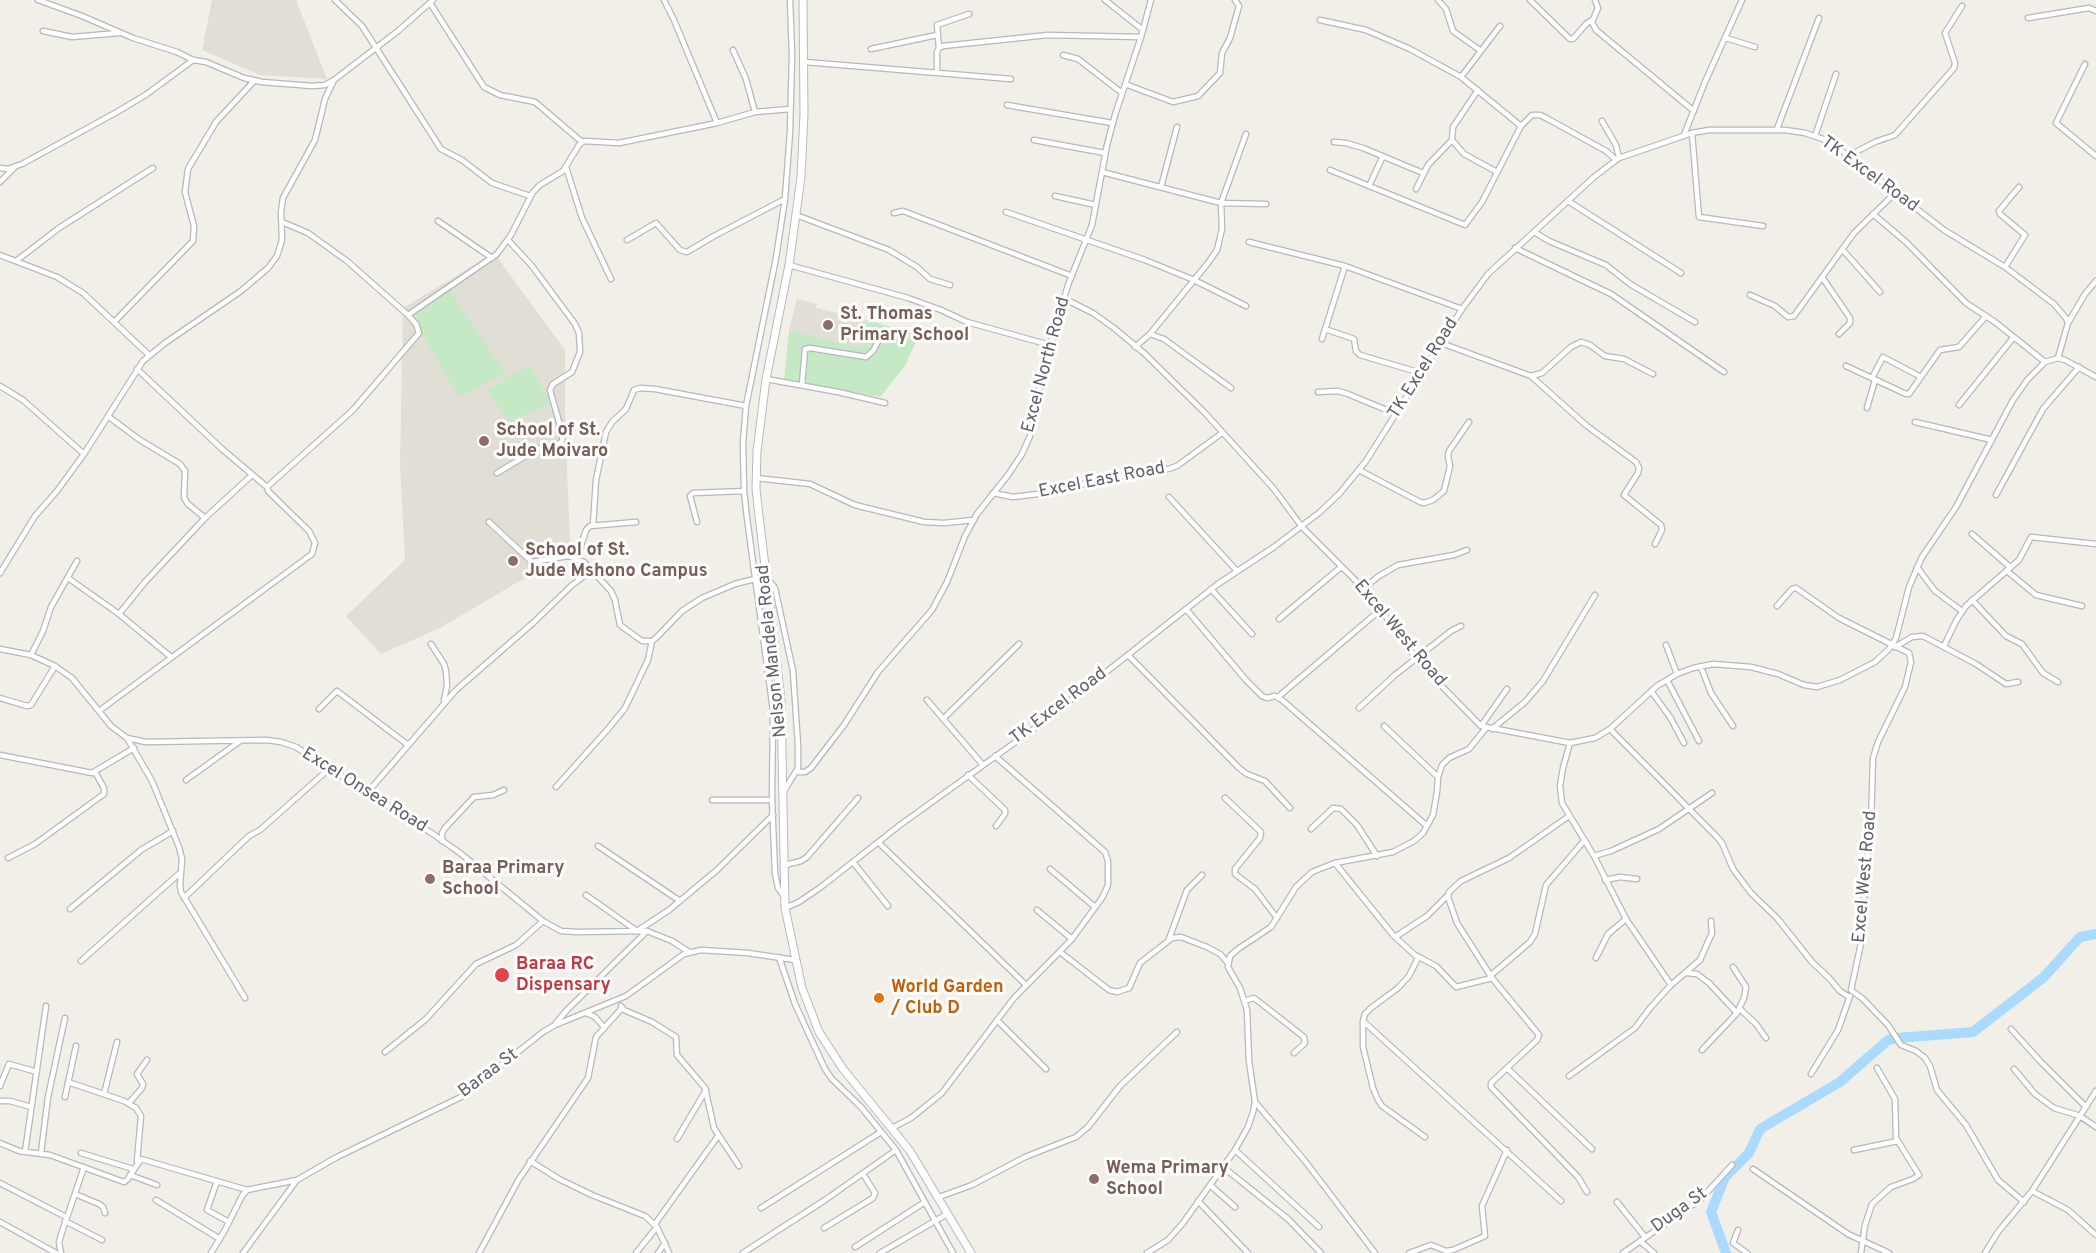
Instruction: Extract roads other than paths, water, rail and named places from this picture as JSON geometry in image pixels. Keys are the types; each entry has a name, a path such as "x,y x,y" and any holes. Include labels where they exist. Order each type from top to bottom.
{"main road":[{"name":"Nelson Mandela Road","path":"803,0 805,62 803,144 789,265 766,379 759,429 756,478 781,700 785,908 802,988 811,1013 830,1051 910,1151 971,1253"}],"street":[{"path":"38,0 141,41 183,54 193,60 206,62 254,81 320,86 334,80 376,48 431,1 484,87 500,95 535,102 582,142"},
{"path":"335,0 362,26 441,149 462,160 492,183 530,196"},
{"path":"664,0 717,123"},
{"path":"785,897 778,888 775,873 772,800 773,710 744,491 744,434 746,406 776,258 785,199 792,30 790,0"},
{"path":"1105,0 1143,30"},
{"name":"Excel North Road","path":"797,772 805,772 811,768 844,725 878,672 932,610 974,520 1017,461 1030,436 1039,384 1071,276 1088,239 1112,123 1141,37 1150,0"},
{"path":"1125,84 1170,102 1198,96 1218,77 1221,70 1222,53 1230,38 1239,4 1235,0"},
{"path":"1438,0 1446,9 1453,31 1481,51"},
{"path":"1530,0 1570,39 1573,39 1592,20 1598,8 1595,0"},
{"path":"1684,135 1742,0"},
{"path":"2028,18 2096,5"},
{"path":"1848,156 1867,145 1895,135 1954,68 1955,63 1945,33 1962,6"},
{"path":"2089,8 2096,11"},
{"path":"937,72 939,48 936,25 969,14"},
{"path":"1777,129 1819,18"},
{"path":"1320,20 1366,30 1389,39 1461,77 1521,126"},
{"path":"1592,20 1596,30 1694,111"},
{"path":"1461,77 1500,26"},
{"path":"43,31 72,37 122,33"},
{"path":"871,49 937,35"},
{"path":"939,48 1048,35 1141,37"},
{"path":"1726,38 1755,47"},
{"path":"733,50 746,79 755,112"},
{"path":"1063,55 1078,59 1122,93"},
{"path":"0,182 15,167 138,100 193,60"},
{"path":"805,62 1011,79"},
{"path":"2085,64 2056,123 2096,156"},
{"path":"1815,136 1836,74"},
{"path":"0,573 35,516 84,454 137,369 149,355 241,291 268,268 277,256 281,246 283,198 315,140 325,99 334,80"},
{"path":"115,321 193,241 194,226 185,192 188,169 216,122 254,81"},
{"path":"1416,189 1432,160 1452,140 1453,127 1478,90"},
{"path":"1007,105 1112,123"},
{"path":"408,315 492,258 508,240 536,188 553,179 566,167 582,142 589,140 619,143 717,123 755,112 790,109"},
{"path":"1330,170 1465,225 1482,202 1521,126 1532,115 1540,115 1618,159"},
{"path":"1602,120 1616,146 1618,159"},
{"path":"1161,187 1177,127"},
{"name":"TK Excel Road","path":"785,908 809,896 968,775 1035,728 1211,589 1302,527 1331,502 1359,470 1462,309 1488,274 1594,177 1618,159 1684,135 1725,129 1777,129 1815,136 1848,156 1944,230 2005,267 2054,304 2067,318 2068,323"},
{"path":"1692,133 1699,217 1763,226"},
{"path":"1135,347 1149,334 1214,254 1222,229 1221,203 1246,134"},
{"path":"1034,140 1105,153"},
{"path":"1452,140 1464,154 1497,172"},
{"path":"1334,142 1350,143 1423,173"},
{"path":"1369,186 1383,156"},
{"path":"0,168 15,167"},
{"path":"566,167 586,228 611,279"},
{"path":"16,261 59,228 153,168"},
{"path":"1102,172 1221,203 1266,204"},
{"path":"2005,267 2025,235 1999,211 2019,187"},
{"path":"1750,294 1775,306 1791,318 1854,232 1894,193"},
{"path":"1055,196 1096,205"},
{"path":"627,240 656,223 680,250 687,252 785,199"},
{"path":"1568,201 1681,273"},
{"path":"894,213 903,211 1071,276"},
{"path":"1005,212 1088,239 1194,280 1246,306"},
{"path":"1873,214 1913,248 1966,303 2045,362"},
{"path":"796,215 889,250 917,267 930,279 950,285"},
{"path":"438,221 492,258"},
{"path":"267,487 352,410 417,337 418,329 408,315 332,250 308,233 282,222"},
{"path":"1534,232 1549,241 1606,265 1630,284 1695,322"},
{"path":"497,474 537,449 559,444 562,441 563,436 550,390 553,384 572,372 580,352 579,333 575,324 532,266 508,240"},
{"path":"1249,242 1345,266 1462,309"},
{"path":"1515,248 1611,294 1724,372"},
{"path":"1842,249 1880,292"},
{"path":"0,255 43,271 69,284 115,321 149,355"},
{"path":"789,265 908,298 964,321 1050,345"},
{"path":"1322,339 1345,266"},
{"path":"1822,277 1850,318 1850,323 1839,333"},
{"path":"2058,358 2068,323 2085,294 2096,281"},
{"path":"1065,298 1102,319 1205,413 1274,489 1302,527"},
{"path":"1846,366 1906,394 1911,392 1940,350 1959,347 1986,316"},
{"path":"1325,329 1354,339 1356,351 1360,354 1421,373"},
{"path":"801,385 805,349 866,357 873,351 882,334"},
{"path":"1149,334 1164,339 1232,388"},
{"path":"1959,405 2013,338"},
{"path":"1531,376 1542,373 1570,347 1581,342 1590,345 1601,354 1624,359 1653,374"},
{"path":"1441,344 1531,376 1587,426 1636,462 1639,470 1624,495 1661,525 1662,530 1655,544"},
{"path":"1867,408 1874,379 1883,357 1921,377"},
{"path":"1893,646 1917,567 1951,515 2021,388 2045,362 2058,358 2096,377"},
{"path":"1996,495 2043,409 2079,367"},
{"path":"99,711 314,550 315,543 309,531 268,491 267,487 222,449 137,369"},
{"path":"766,379 885,403"},
{"path":"0,386 23,400 84,454"},
{"path":"593,525 596,480 606,432 612,422 626,409 634,390 656,389 746,406"},
{"path":"1318,392 1338,391 1396,414"},
{"path":"109,417 180,464 184,471 184,498 192,508 206,518"},
{"path":"1359,470 1420,502 1433,500 1444,490 1450,466 1449,451 1469,422"},
{"path":"1915,422 1992,440"},
{"name":"Excel East Road","path":"993,494 1013,497 1038,494 1139,472 1168,470 1222,433"},
{"path":"119,614 145,582 206,518 252,475"},
{"path":"756,478 810,484 855,505 924,522 974,520"},
{"path":"697,522 690,496 693,493 744,491"},
{"path":"1170,497 1237,571"},
{"path":"489,522 531,562 565,556 577,558 592,570 611,591 620,625 642,641 652,640"},
{"path":"577,558 586,530 593,525 636,522"},
{"name":"Excel West Road","path":"1302,527 1364,588 1416,659 1486,728"},
{"path":"1972,534 2036,596 2082,606"},
{"path":"1944,646 1962,611 2021,557 2033,536 2096,544"},
{"path":"1364,588 1379,576 1398,566 1454,555 1467,550"},
{"path":"31,655 43,631 51,607 77,561"},
{"path":"1279,619 1341,567"},
{"path":"1917,567 1932,589 1962,611"},
{"path":"367,793 443,703 571,586 592,570"},
{"path":"556,787 625,708 648,660 652,640 682,611 702,598 735,584 766,576 776,588 791,658 798,745 797,772 784,791"},
{"path":"68,578 119,614 171,657"},
{"path":"1777,606 1792,589 1796,588 1839,618 1872,633 1893,646"},
{"path":"1211,589 1251,634"},
{"path":"1486,728 1525,702 1537,689 1550,672 1595,595"},
{"path":"1972,600 2006,636 2022,644 2045,674 2058,682"},
{"path":"1186,609 1246,680 1267,698 1278,697 1380,610"},
{"path":"1359,708 1416,659 1451,631 1461,626"},
{"path":"1486,728 1570,743 1588,741 1610,729 1651,691 1667,680 1701,666 1723,664 1751,667 1778,674 1804,685 1817,687 1864,669 1893,646 1921,635 1976,664 2006,684 2018,682"},
{"path":"431,644 447,671 447,686 443,703"},
{"path":"943,719 1019,644"},
{"path":"1666,645 1677,674"},
{"name":"Excel West Road","path":"1851,991 1864,929 1864,885 1871,824 1873,758 1878,742 1903,692 1911,662 1909,651 1893,646"},
{"path":"0,649 31,655 56,666 72,678 117,731 127,738 152,781 173,831 180,853 180,886 184,898 245,998"},
{"path":"1128,655 1239,768 1265,781 1290,808"},
{"path":"0,698 27,706 31,705 56,666"},
{"path":"1701,666 1711,693 1733,726"},
{"path":"1667,680 1699,741"},
{"path":"1228,963 1233,953 1267,930 1296,887 1307,875 1335,863 1377,856 1406,846 1419,837 1433,815 1440,768 1446,760 1469,749 1486,728 1507,689"},
{"path":"1651,691 1670,717 1684,743"},
{"path":"319,709 337,692 408,745"},
{"path":"1278,697 1427,826"},
{"path":"927,700 983,765"},
{"path":"1384,726 1438,777"},
{"path":"1610,729 1671,788 1722,843 1732,868 1751,893 1777,918 1812,962 1840,991 1849,997"},
{"name":"Excel Onsea Road","path":"127,738 146,742 241,740 275,741 287,744 330,768 442,841 543,921 565,931 647,931 672,940 689,952"},
{"path":"186,780 241,740"},
{"path":"1570,743 1560,786 1562,803 1594,856 1626,919 1671,985"},
{"path":"0,755 95,772 134,748"},
{"path":"892,1128 917,1114 942,1093 1026,985 1072,939 1108,885 1107,855 995,756"},
{"path":"184,898 249,836 260,830 330,768"},
{"path":"8,858 35,844 103,795 104,788 95,772"},
{"path":"968,775 1005,810 1005,814 996,825"},
{"path":"442,841 445,828 474,797 498,794 504,790"},
{"path":"1594,856 1611,851 1659,829 1712,793"},
{"path":"784,865 801,861 807,856 858,798"},
{"path":"1225,798 1261,832 1260,838 1235,869 1234,874 1255,889 1277,918"},
{"path":"712,800 772,800"},
{"path":"1311,829 1333,808 1341,809 1357,825 1377,856"},
{"path":"586,894 637,931 680,901 730,859 773,815"},
{"path":"1395,937 1422,919 1461,881 1509,858 1569,816"},
{"path":"70,909 141,850 173,831"},
{"path":"1335,863 1395,937 1417,956 1436,966 1456,987 1491,977 1530,942 1535,934 1546,885 1584,840"},
{"path":"878,842 1026,985"},
{"path":"598,846 680,901"},
{"path":"853,862 888,906"},
{"path":"1050,869 1095,907"},
{"path":"81,961 181,872"},
{"path":"1060,952 1109,990 1120,992 1131,985 1140,963 1169,939 1187,890 1202,875"},
{"path":"1605,880 1620,877 1638,879"},
{"path":"1448,895 1457,923 1491,977 1539,1035 1537,1040 1491,1083 1492,1089 1578,1177 1587,1192"},
{"path":"1037,910 1072,939"},
{"path":"1596,958 1608,934 1626,919"},
{"path":"385,1052 426,1019 476,964 516,945 543,921"},
{"path":"1569,1076 1635,1028 1671,985 1687,973 1704,954 1712,933 1711,921"},
{"path":"555,1025 567,1010 647,931"},
{"path":"1147,1253 1171,1237 1223,1167 1248,1127 1255,1102 1249,1061 1247,1010 1228,963 1220,954 1207,946 1181,938 1169,939"},
{"path":"689,952 701,950 795,960"},
{"name":"Baraa St","path":"247,1190 297,1180 337,1157 461,1097 543,1032 631,994 679,957 689,952"},
{"path":"1417,956 1418,962 1409,976 1398,988 1371,1008 1363,1021 1363,1047 1373,1088 1382,1106 1425,1137"},
{"path":"779,957 795,1004 825,1069 832,1080 852,1098 896,1150 952,1253"},
{"path":"1702,1050 1738,1011 1747,990 1733,968"},
{"path":"1687,973 1696,974 1709,983 1738,1011 1756,1024 1766,1038"},
{"path":"1811,1074 1838,1030 1851,991 1871,1007 1903,1046 1916,1051 1925,1058 1930,1066 1937,1090 1966,1125 1998,1180 2025,1202"},
{"path":"1244,1000 1254,998 1258,1000 1306,1039 1305,1043 1294,1053"},
{"path":"618,1001 622,1008 674,1034 677,1039 677,1055 706,1090 712,1122 718,1136 740,1166"},
{"path":"26,1152 46,1006"},
{"path":"479,1253 530,1161 585,1084 595,1040 622,1008"},
{"path":"586,1013 595,1017 604,1027"},
{"path":"41,1153 48,1097 65,1018"},
{"path":"997,1020 1046,1069"},
{"path":"1363,1021 1561,1201"},
{"path":"2011,1029 2086,1107"},
{"path":"939,1197 972,1185 1026,1157 1076,1137 1089,1127 1120,1086 1177,1032"},
{"path":"104,1094 117,1042"},
{"path":"65,1097 76,1046"},
{"path":"129,1103 142,1088 143,1084 137,1074 147,1060"},
{"path":"0,1086 9,1064 37,1072"},
{"path":"1507,1068 1592,1149"},
{"path":"1861,1253 1865,1225 1876,1200 1895,1184 1919,1175 1898,1142 1895,1133 1895,1099 1877,1068"},
{"path":"2014,1069 2035,1094 2054,1108 2080,1116 2096,1127"},
{"path":"0,1143 12,1149 41,1153 124,1182 137,1161 141,1116 129,1103 68,1082"},
{"path":"677,1139 706,1090"},
{"path":"1985,1253 1998,1232 2025,1202 2096,1091"},
{"path":"0,1101 10,1101 32,1107"},
{"path":"1255,1102 1305,1161 1375,1253"},
{"path":"761,1208 881,1132"},
{"path":"636,1253 718,1136"},
{"path":"1854,1150 1898,1142"},
{"path":"743,1253 781,1230 896,1150"},
{"path":"1235,1150 1318,1227"},
{"path":"1409,1253 1431,1245 1446,1251 1453,1250 1485,1236 1482,1206 1507,1150"},
{"path":"81,1153 133,1168"},
{"path":"137,1161 143,1159 247,1190 238,1202 211,1253"},
{"path":"530,1161 559,1179 617,1206 645,1215 656,1225 669,1253"},
{"name":"Duga St","path":"1623,1253 1701,1199 1732,1165"},
{"path":"61,1253 59,1242 84,1167"},
{"path":"1223,1167 1288,1220 1321,1253"},
{"path":"1753,1170 1816,1214 1864,1243 1889,1253"},
{"path":"824,1228 873,1198 875,1193 863,1174"},
{"path":"130,1175 157,1185"},
{"path":"243,1253 297,1180"},
{"path":"217,1181 207,1210 229,1222"},
{"path":"0,1183 102,1240"},
{"path":"1210,1185 1235,1207"},
{"path":"2032,1191 2068,1210 2096,1235"},
{"path":"75,1194 99,1204 105,1213"},
{"path":"156,1200 220,1239"},
{"path":"1198,1201 1248,1253"},
{"path":"855,1247 925,1202"},
{"path":"1617,1202 1645,1237"},
{"path":"880,1253 947,1214"},
{"path":"0,1222 56,1253"},
{"path":"1738,1230 1733,1243 1747,1253"},
{"path":"1640,1240 1653,1253"},
{"path":"658,1253 665,1243"}],"waterway":[{"path":"1726,1253 1711,1212 1725,1177 1749,1153 1760,1129 1840,1082 1888,1040 1973,1032 2044,977 2080,937 2096,934"}],"place":[{"name":"St. Thomas Primary School","path":"828,325"},
{"name":"School of St. Jude Moivaro","path":"484,441"},
{"name":"School of St. Jude Mshono Campus","path":"513,561"},
{"name":"Baraa Primary School","path":"430,879"},
{"name":"Baraa RC Dispensary","path":"502,975"},
{"name":"World Garden / Club D","path":"879,998"},
{"name":"Wema Primary School","path":"1094,1179"}]}
